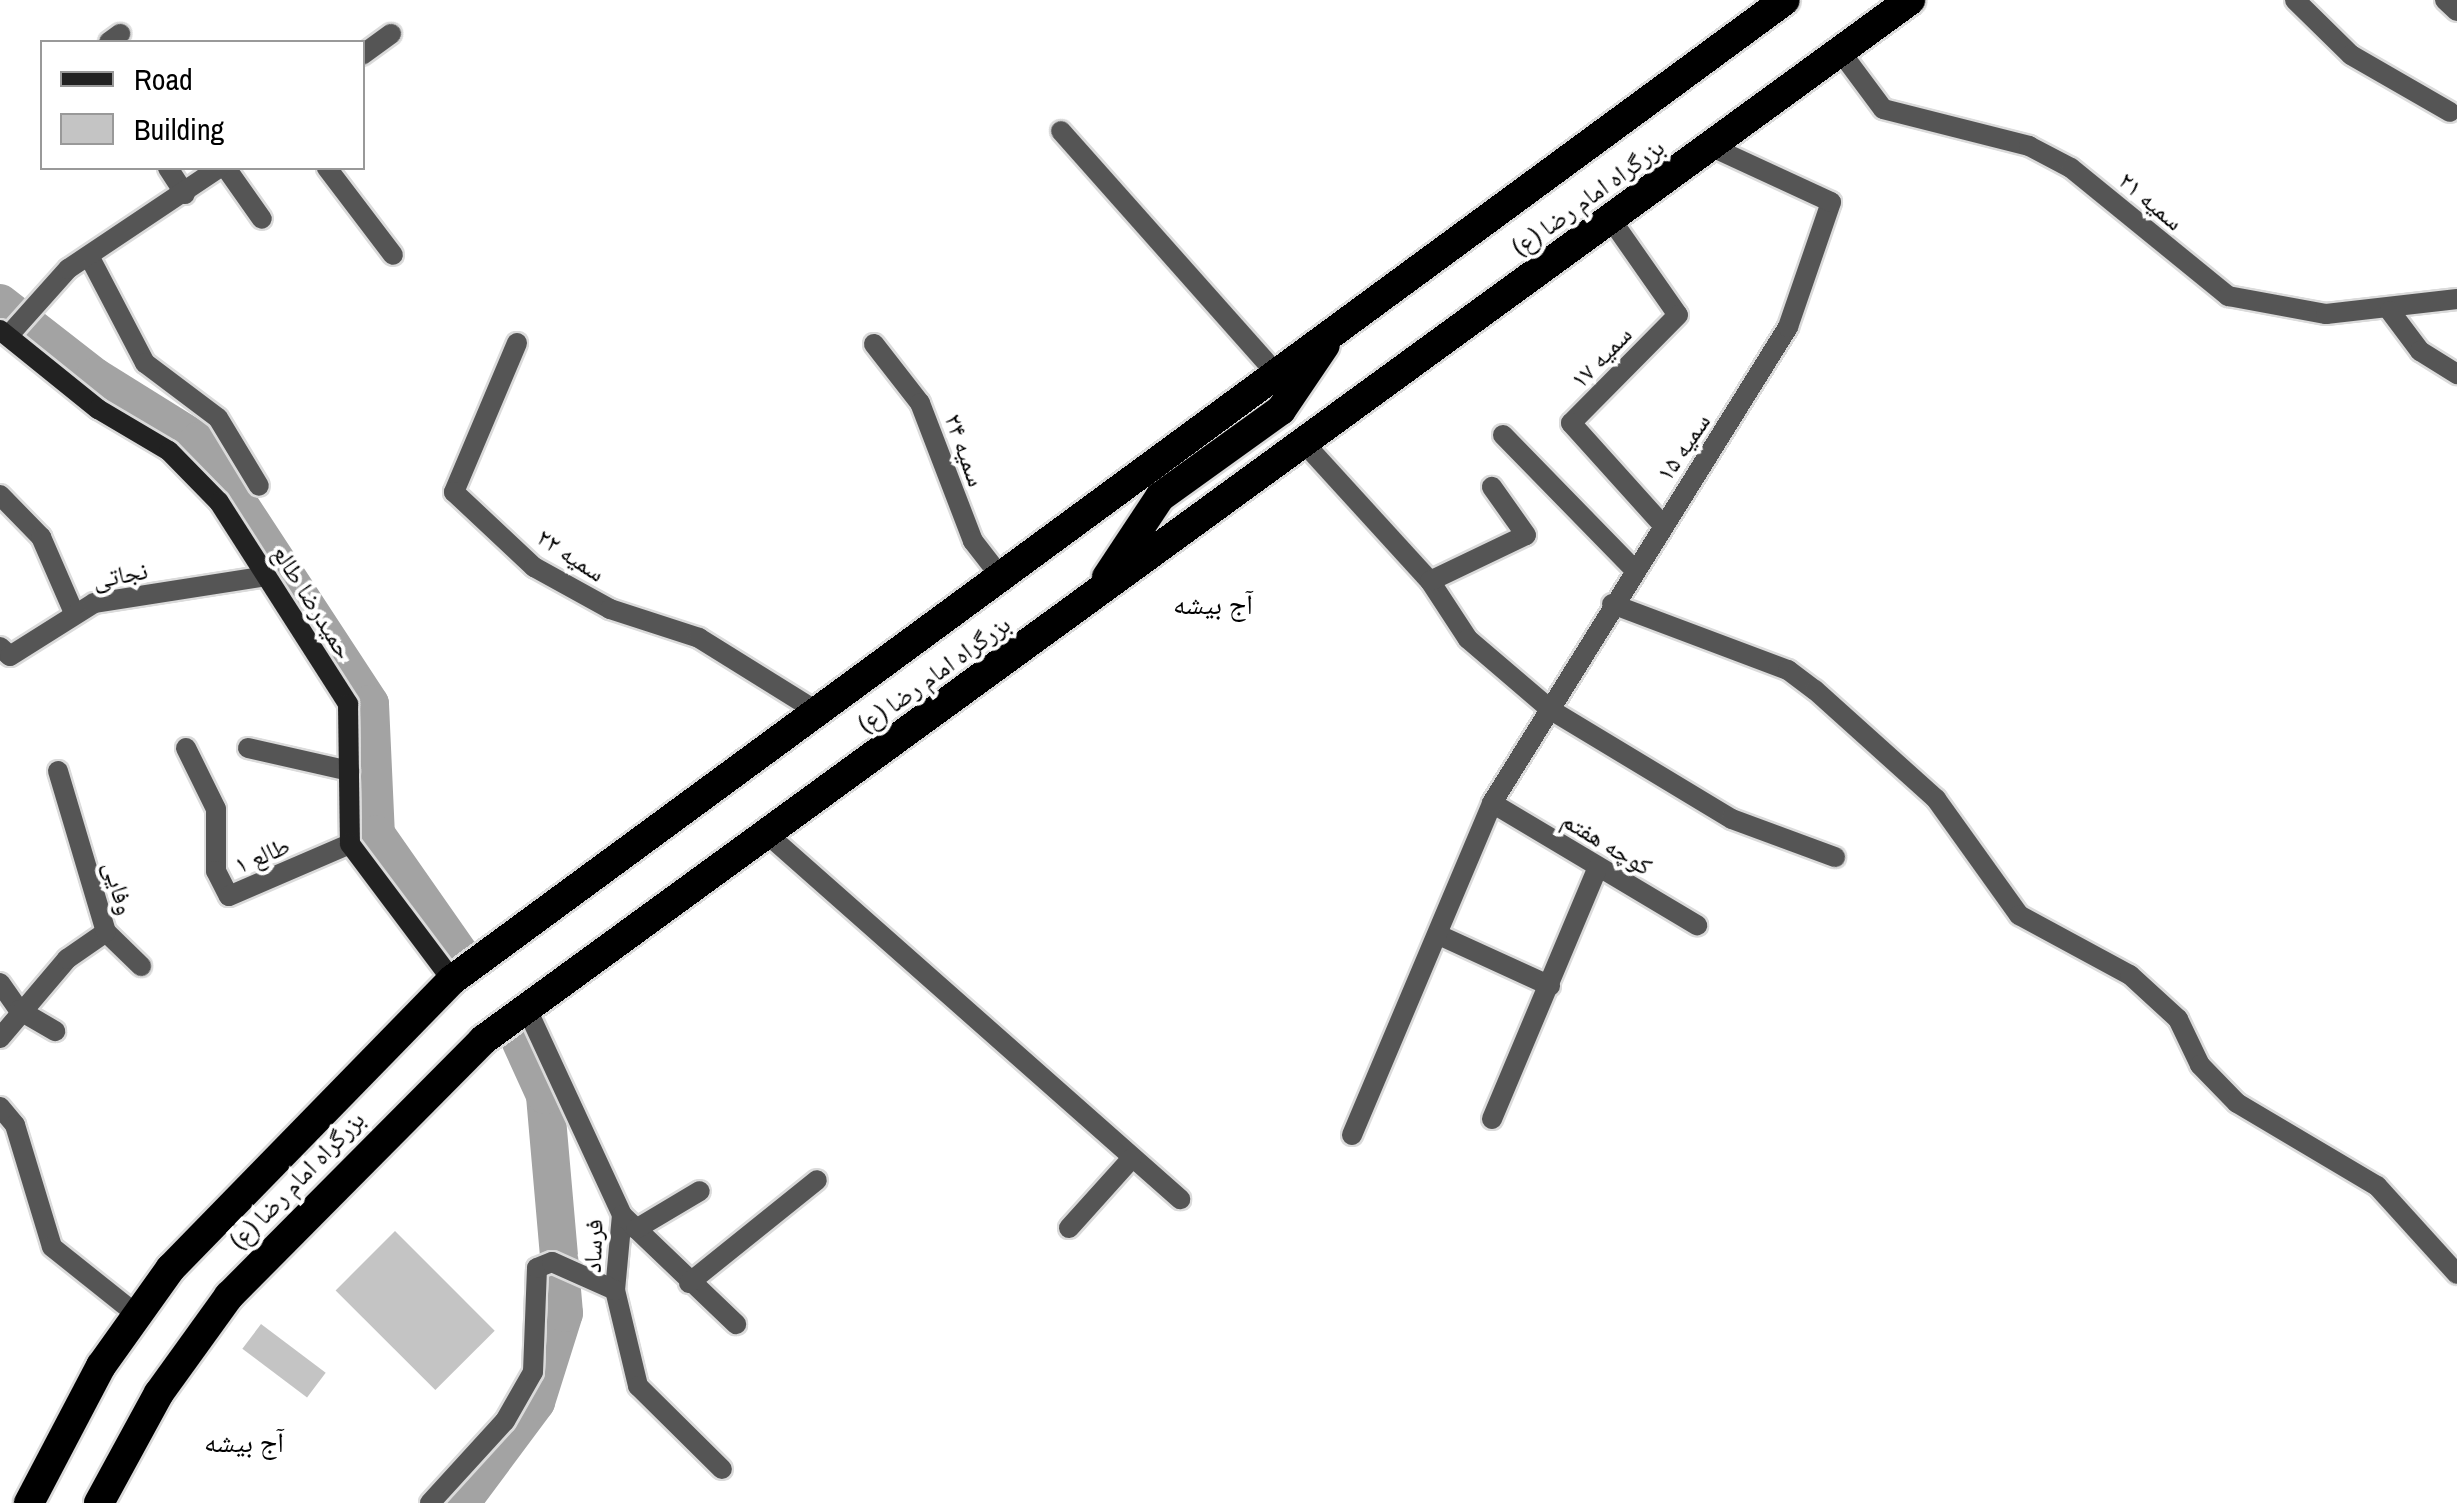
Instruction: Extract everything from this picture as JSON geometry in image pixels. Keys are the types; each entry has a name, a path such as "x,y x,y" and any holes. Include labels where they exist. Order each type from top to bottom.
{"highway":[{"name":"بزرگراه امام رضا (ع)","path":"29,1503 136,1314 205,1229 452,980 1001,577 1207,444 1277,374 1786,0"},
{"name":"بزرگراه امام رضا (ع)","path":"99,1503 168,1379 242,1279 436,1081 526,1007 1910,0"},
{"path":"1097,592 1156,501 1207,444 1290,402 1332,333"},
{"path":"1207,444 1237,490"}],"main road":[{"name":"حمیدرضا طالع","path":"4,333 98,409 169,451 219,502 348,704 350,844"},
{"path":"350,844 452,980"}],"street":[{"path":"2295,0 2351,55 2450,112"},
{"path":"2445,0 2457,11"},
{"path":"365,53 390,34"},
{"name":"سمیه ۲۱","path":"1840,50 1884,109 2029,146 2071,168 2228,296 2326,314 2390,311 2457,299"},
{"path":"1061,131 1277,374"},
{"name":"سمیه ۱۵","path":"1352,1135 1441,936 1492,803 1552,710 1661,522 1788,327 1831,202 1710,146"},
{"path":"169,170 186,194"},
{"path":"4,333 89,256 219,170"},
{"path":"224,170 262,219"},
{"path":"329,170 393,254"},
{"name":"سمیه ۱۷","path":"1610,218 1678,314 1571,424 1661,522"},
{"path":"89,256 144,363 218,418 259,486"},
{"path":"2390,311 2420,350 2457,374"},
{"name":"سمیه ۲۲","path":"517,343 454,492 534,567 610,609 700,638 818,712"},
{"name":"سمیه ۲۴","path":"874,344 920,403 973,541 1001,577"},
{"path":"1502,434 1633,568"},
{"path":"1303,442 1430,581 1468,640 1552,710 1732,819 1835,857"},
{"path":"1430,581 1526,535 1492,487"},
{"path":"0,495 41,537 74,612"},
{"name":"نجاتی","path":"0,648 10,656 74,612 266,576"},
{"path":"1612,604 1788,670 1816,690 1936,799 2019,915 2130,975 2178,1019 2200,1064 2238,1103 2378,1186 2457,1274"},
{"name":"طالع ۱","path":"186,748 216,809 216,871 229,896 350,844"},
{"path":"248,748 349,772"},
{"name":"وفایی","path":"0,1038 19,1010 106,932 58,771"},
{"name":"کوچه هفتم","path":"1492,803 1697,925"},
{"path":"766,834 1180,1199"},
{"path":"1492,1119 1598,867"},
{"path":"106,932 140,966"},
{"path":"1441,936 1550,986"},
{"path":"0,983 19,1010 55,1032"},
{"name":"فرساد","path":"526,1007 629,1222 615,1290 638,1386 722,1469"},
{"path":"0,1107 52,1247 136,1314"},
{"path":"1069,1228 1132,1158"},
{"path":"689,1283 817,1180"},
{"path":"700,1190 629,1222 736,1324"},
{"path":"430,1503 505,1421 534,1372 530,1288 536,1268 559,1264 615,1290"}],"building":[{"path":"395,1231 495,1331 435,1390 336,1290"},
{"path":"261,1324 326,1373 307,1398 242,1349"}],"waterway":[{"path":"0,303 95,377 198,441 370,704 376,834 461,956"},
{"path":"461,1503 536,1402 564,1313 545,1095 514,1027"}],"district":[{"name":"آج بیشه","path":"1213,604"},
{"name":"آج بیشه","path":"244,1442"}]}
